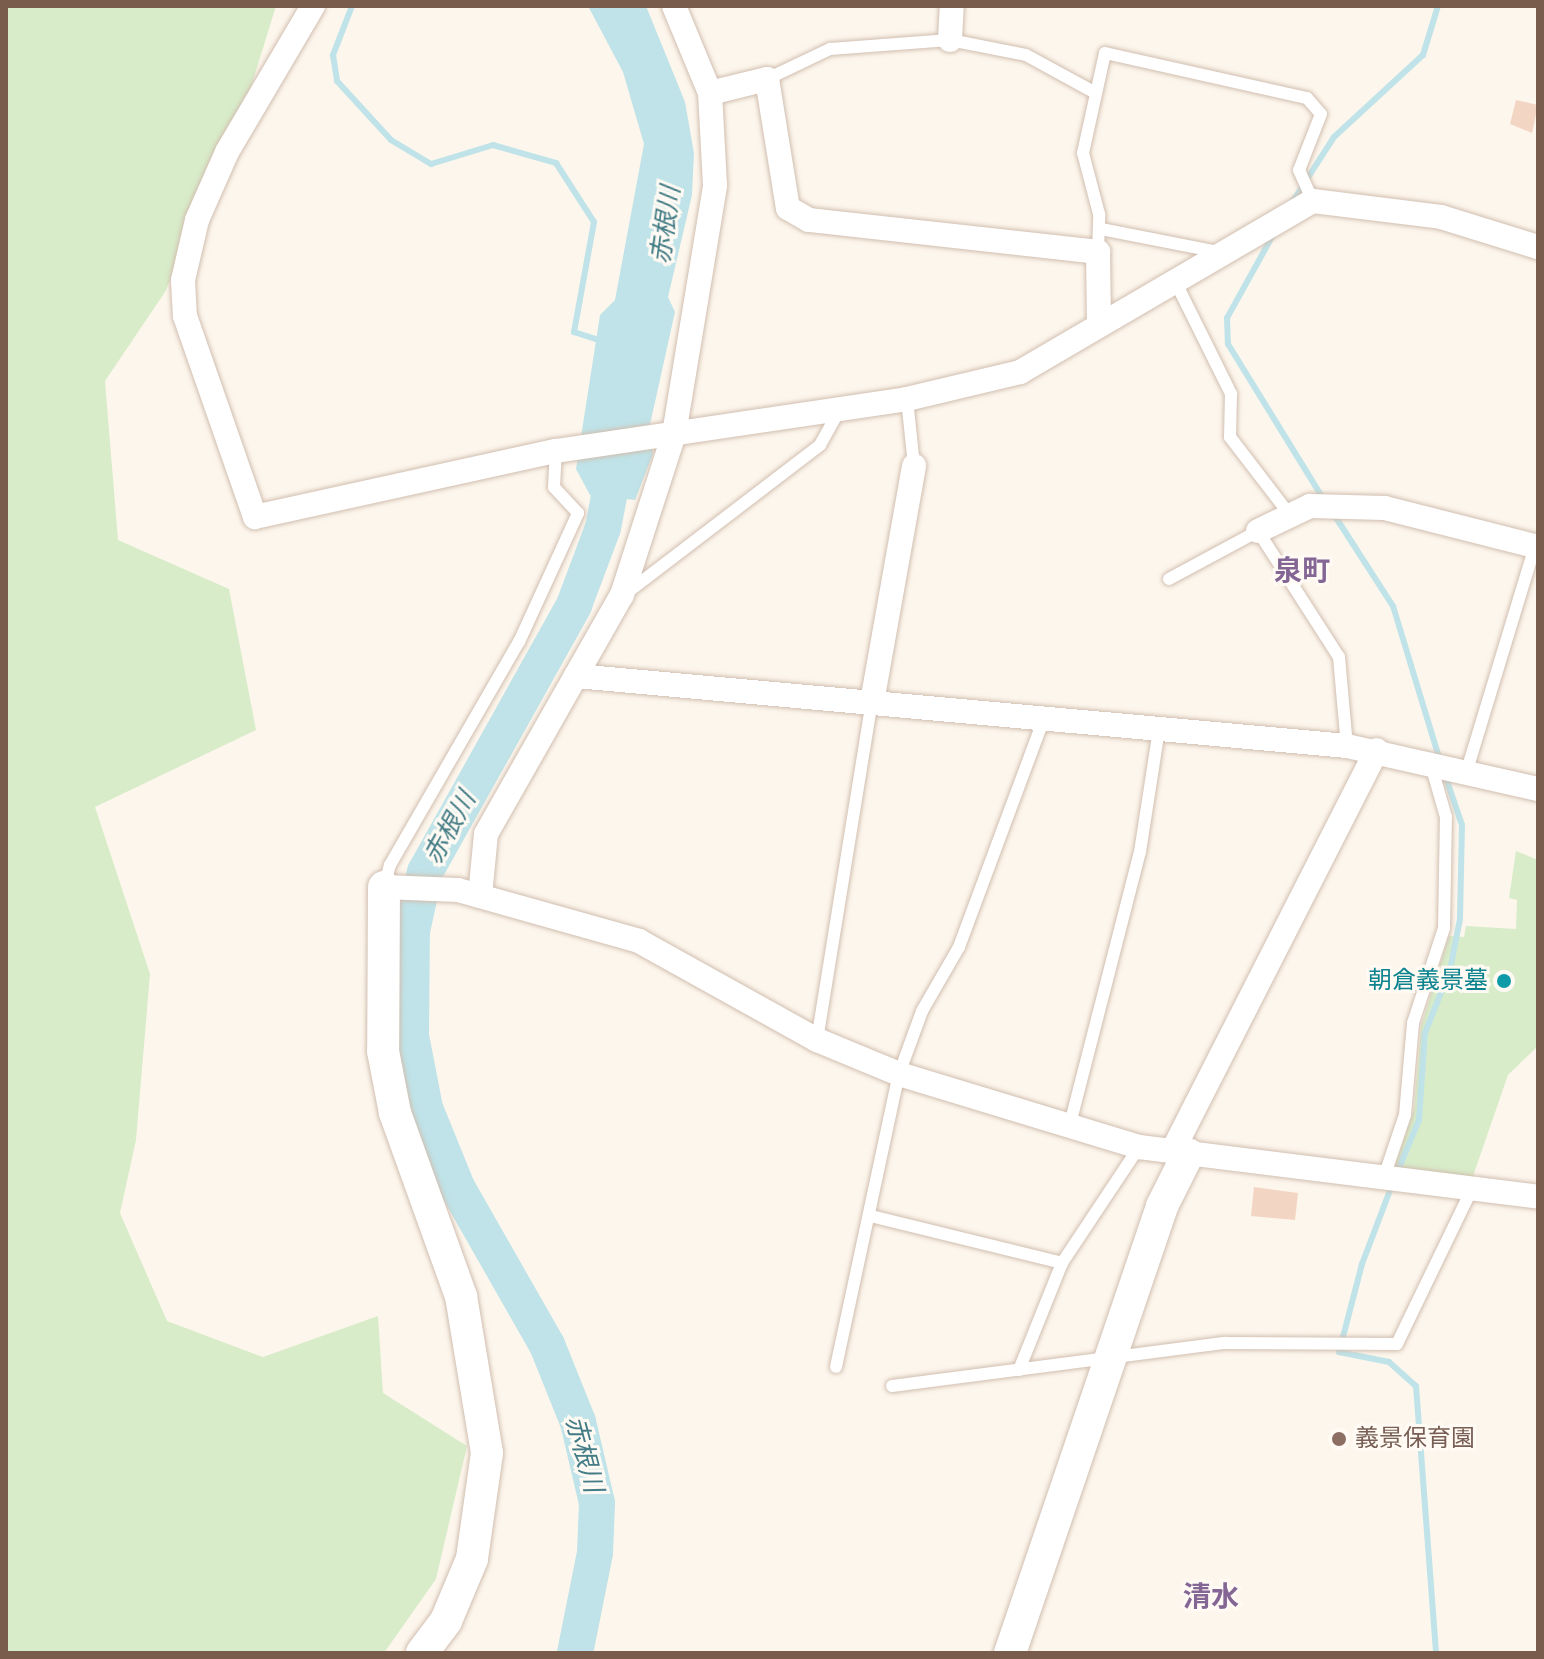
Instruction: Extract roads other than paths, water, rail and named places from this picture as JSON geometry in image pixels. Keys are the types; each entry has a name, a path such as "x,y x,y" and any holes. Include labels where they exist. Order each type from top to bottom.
{"street":[{"path":"313,6 227,152 197,220 183,280 185,316 255,517 563,450 907,399 1020,372 1099,324 1177,285 1313,201 1441,217 1538,247"},
{"path":"469,893 486,834 622,595 666,435 715,185 710,93 674,6"},
{"path":"950,40 952,6"},
{"path":"710,93 767,79 788,208 809,220 1100,240 1099,324"},
{"path":"872,702 914,466"},
{"path":"1258,531 1310,506 1385,508 1536,546"},
{"path":"576,676 1347,746 1429,760 1538,789"},
{"path":"1010,1653 1180,1153 1377,750"},
{"path":"422,1653 446,1621 472,1559 487,1453 461,1296 395,1113 383,1051 390,887 469,893 639,941 817,1040 899,1074 1139,1147 1385,1174 1538,1197"}],"lane":[{"path":"767,79 830,49 950,40 1026,55 1094,92"},
{"path":"1225,253 1100,240 1083,153 1105,53 1307,98 1321,114 1299,170 1313,201"},
{"path":"1177,285 1231,394 1230,437 1289,514"},
{"path":"907,399 914,466"},
{"path":"622,595 820,445 840,409"},
{"path":"390,887 390,865 519,642 578,513 554,487 563,450"},
{"path":"1169,579 1258,531 1339,657 1347,746"},
{"path":"1467,770 1536,546"},
{"path":"817,1040 872,702"},
{"path":"836,1367 871,1216 899,1074 922,1011 959,947 1044,718"},
{"path":"1069,1128 1140,852 1159,729"},
{"path":"1385,1174 1405,1115 1413,1023 1445,928 1446,817 1429,760"},
{"path":"1019,1370 1062,1263 1139,1147"},
{"path":"892,1386 1225,1343 1397,1344 1437,1250 1473,1187"},
{"path":"871,1216 1062,1263"}],"water":[{"path":"588,6 646,6 685,102 694,153 692,195 668,297 675,312 649,429 653,454 635,500 590,495 576,469 600,315 615,300 644,144 623,72"}],"waterway":[{"path":"352,6 333,55 337,81 391,140 431,164 493,145 556,163 594,222 574,332 601,341"},
{"path":"1291,204 1334,137 1423,55 1438,6"},
{"path":"1273,235 1227,318 1228,344 1324,500"},
{"name":"赤根川","path":"575,1653 595,1553 597,1503 578,1422 547,1345 457,1187 425,1108 411,1036 412,931 425,872 574,605 603,528 618,449"},
{"path":"1333,513 1393,606 1440,761"},
{"path":"1396,1175 1419,1120 1425,1033 1450,970 1460,919 1462,825 1445,775"},
{"path":"1392,1185 1362,1264 1339,1352 1389,1362 1416,1386 1436,1653"}],"place":[{"name":"朝倉義景墓","path":"1504,981"},
{"name":"義景保育園","path":"1339,1439"}],"district":[{"name":"泉町","path":"1302,571"},
{"name":"清水","path":"1211,1597"}]}
